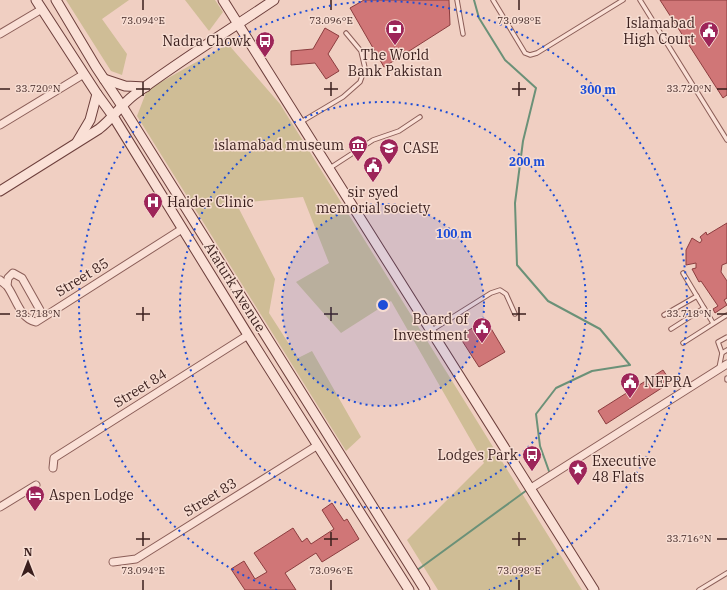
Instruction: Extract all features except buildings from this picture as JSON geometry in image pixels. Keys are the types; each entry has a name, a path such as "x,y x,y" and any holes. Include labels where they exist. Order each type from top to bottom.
{"street":[{"name":"Ataturk Avenue","path":"36,0 113,116 248,335 409,590"},
{"name":"Ataturk Avenue","path":"56,0 425,590"},
{"path":"223,0 594,590"},
{"path":"0,191 99,129 122,106 146,87 274,0"},
{"path":"0,34 42,9"},
{"path":"0,125 84,74"},
{"path":"104,79 125,86 146,87"},
{"path":"75,145 90,120 97,94"},
{"name":"Street 85","path":"7,286 25,317 36,322 182,229"},
{"path":"7,286 8,278 13,273 22,278 40,310"},
{"path":"0,280 7,286"},
{"name":"Street 84","path":"53,468 54,458 248,335"},
{"path":"530,488 727,364"},
{"name":"Street 83","path":"113,562 136,559 318,445"},
{"path":"334,470 345,462"},
{"path":"0,507 36,485"}],"lane":[{"path":"457,0 463,34"},
{"path":"493,0 525,53 530,55 537,54 623,0"},
{"path":"640,0 727,140"},
{"path":"300,123 343,97 360,82 365,68 361,51 346,33"},
{"path":"330,168 373,140 398,131 420,117"},
{"path":"683,272 714,323"},
{"path":"431,330 491,293 500,290 506,294 515,314"},
{"path":"664,315 697,296"},
{"path":"671,329 704,308"},
{"path":"683,343 727,315"},
{"path":"719,369 722,353 718,342 727,336"},
{"path":"722,353 727,350"},
{"path":"699,590 727,573"}],"shaded area":[{"path":"66,0 129,0 102,19 127,54 122,75 111,71"},
{"path":"185,0 215,0 223,12 209,31"},
{"path":"228,44 280,104 582,590 438,590 407,540 484,463 391,301 341,333 296,282 329,263 303,197 236,203 275,279 269,313 298,358 312,351 361,437 346,451 137,116 147,90"}],"waterway":[{"path":"474,0 479,18 505,60 536,88 523,141 515,203 517,265 548,301 600,329 630,365 592,371 556,388 536,414 540,446 549,474"},
{"path":"416,571 527,490"}],"place":[{"name":"The World Bank Pakistan","path":"395,46"},
{"name":"Islamabad High Court","path":"709,48"},
{"name":"Nadra Chowk","path":"265,58"},
{"name":"islamabad museum","path":"358,162"},
{"name":"CASE","path":"389,165"},
{"name":"sir syed memorial society","path":"373,183"},
{"name":"Haider Clinic","path":"153,219"},
{"name":"Board of Investment","path":"482,344"},
{"name":"NEPRA","path":"630,399"},
{"name":"Lodges Park","path":"532,472"},
{"name":"Executive 48 Flats","path":"578,486"},
{"name":"Aspen Lodge","path":"35,512"}]}
